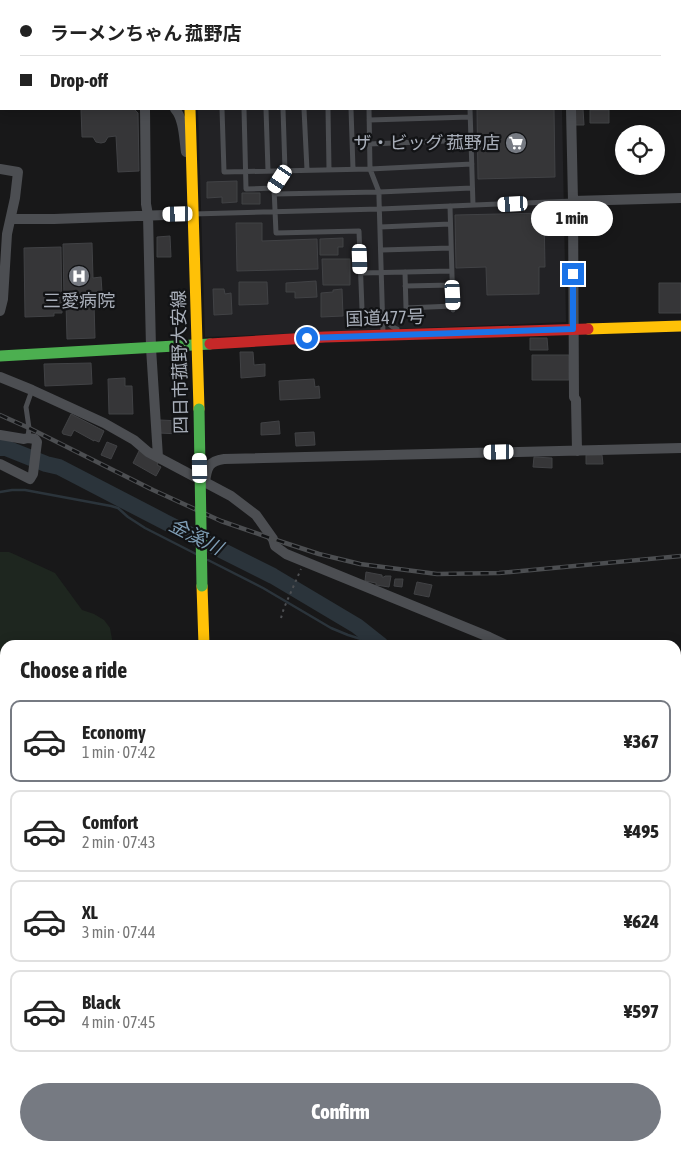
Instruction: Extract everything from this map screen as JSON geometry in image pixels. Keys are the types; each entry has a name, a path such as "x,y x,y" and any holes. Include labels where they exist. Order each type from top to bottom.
{"main road":[{"name":"四日市菰野大安線","path":"190,110 192,187 197,209 204,640"},
{"name":"国道477号","path":"0,356 325,337 380,331 425,334 681,326"}],"street":[{"path":"145,110 150,348 158,457"},
{"path":"176,110 180,118 192,187"},
{"path":"571,110 574,397 576,400 577,450"},
{"path":"0,169 18,172 15,198 7,234 3,299 0,311"},
{"path":"573,201 681,198"},
{"path":"11,219 54,219 148,214 197,209"},
{"path":"0,377 104,423 134,440 148,452 231,496 256,516 273,539 275,546 286,554 495,640"},
{"path":"0,435 24,440 28,438 37,442 33,474 30,479 0,464"},
{"path":"206,482 206,472 214,460 224,459 681,448"}],"lane":[{"path":"195,110 197,125 197,209"},
{"path":"222,110 224,172 370,169 472,164"},
{"path":"244,110 246,189 378,192 472,188"},
{"path":"266,110 268,171"},
{"path":"283,110 283,170 274,191 276,233 359,230 362,310"},
{"path":"304,110 306,170"},
{"path":"328,110 329,169"},
{"path":"352,110 353,169"},
{"path":"369,110 370,169 378,192 380,209 382,306 380,331"},
{"path":"470,110 473,205"},
{"path":"369,120 470,117"},
{"path":"369,144 471,140"},
{"path":"197,209 212,213 275,212 573,201"},
{"path":"405,272 406,308 453,308 450,206"},
{"path":"197,209 212,213"},
{"path":"380,227 450,224"},
{"path":"381,250 451,248"},
{"path":"361,273 451,270"},
{"path":"405,286 452,284"},
{"path":"380,331 382,306"},
{"path":"382,306 387,322 391,326 401,331 425,334"},
{"path":"325,337 359,330"},
{"path":"28,438 29,428 26,407 32,390"}],"path":[{"path":"281,618 299,575"}],"shaded area":[{"path":"198,110 562,110 566,322 205,337"},
{"path":"0,552 9,552 55,573 82,610 104,620 110,628 112,640 0,640"}],"building":[{"path":"81,110 135,110 138,113 139,171 118,172 116,136 108,137 105,142 101,143 96,142 93,137 82,137"},
{"name":"ザ・ビッグ 菰野店","path":"477,110 554,110 555,177 478,179"},
{"path":"573,110 583,110 584,125 573,125"},
{"path":"590,110 609,110 609,123 590,123"},
{"path":"237,181 237,202 222,203 222,197 207,198 207,182"},
{"path":"242,193 260,193 260,204 242,204"},
{"path":"544,213 545,267 539,267 539,294 487,295 486,267 456,268 455,215"},
{"path":"236,223 262,223 262,241 317,239 318,269 237,271"},
{"path":"170,236 171,257 157,257 157,237"},
{"path":"343,238 343,247 338,247 338,255 320,255 320,239"},
{"path":"92,243 93,278 101,277 102,292 93,292 93,300 64,301 63,244"},
{"path":"61,247 62,313 54,313 54,316 25,317 24,248"},
{"path":"322,259 350,259 350,285 323,285"},
{"path":"316,281 317,297 295,298 295,292 286,292 286,283"},
{"path":"239,282 267,282 268,304 239,305"},
{"path":"659,283 681,283 681,313 659,313"},
{"path":"213,289 224,289 225,294 231,293 232,314 214,315"},
{"path":"342,289 343,316 321,317 321,293"},
{"path":"66,304 94,304 95,338 67,339"},
{"path":"530,338 547,338 548,350 530,350"},
{"path":"240,352 253,352 254,365 265,364 265,376 241,378"},
{"path":"532,355 569,355 569,380 532,380"},
{"path":"91,363 92,384 45,386 44,364"},
{"path":"125,378 125,386 132,386 133,414 109,414 108,379"},
{"path":"314,379 315,387 319,386 320,398 280,400 279,381"},
{"path":"71,414 104,431 99,442 74,430 71,436 63,434 62,432"},
{"path":"160,420 181,421 180,434 159,433"},
{"path":"279,421 280,434 261,435 261,423"},
{"path":"314,432 315,445 296,446 295,433"},
{"path":"107,442 117,446 111,459 101,455"},
{"path":"140,449 159,461 157,465 161,467 156,476 133,463"},
{"path":"586,455 602,455 603,464 586,464"},
{"path":"534,457 552,458 552,468 533,467"},
{"path":"366,572 382,575 382,577 391,576 389,587 365,581"},
{"path":"395,579 403,579 402,587 394,586"},
{"path":"417,582 432,585 429,597 414,594"}],"waterway":[{"name":"金溪川","path":"0,448 6,448 46,464 59,467 273,576 357,626 375,640"},
{"path":"0,492 25,490 118,508 145,528 196,554"},
{"path":"208,560 263,588 331,628 364,640"}],"railway":[{"path":"0,415 221,521 319,554 360,564 437,574 499,573 681,556"}],"traffic: fast":[{"path":"0,356 210,344"},
{"path":"199,409 202,586"}],"traffic: slow":[{"path":"190,110 199,409"},
{"path":"588,329 681,326"},
{"path":"202,586 204,640"}],"traffic: jam":[{"path":"210,344 325,337 588,329"}],"place":[{"name":"ザ・ビッグ 菰野店","path":"516,143"},
{"name":"三愛病院","path":"79,276"}],"route":[{"path":"307,338 573,329 573,274"}]}
